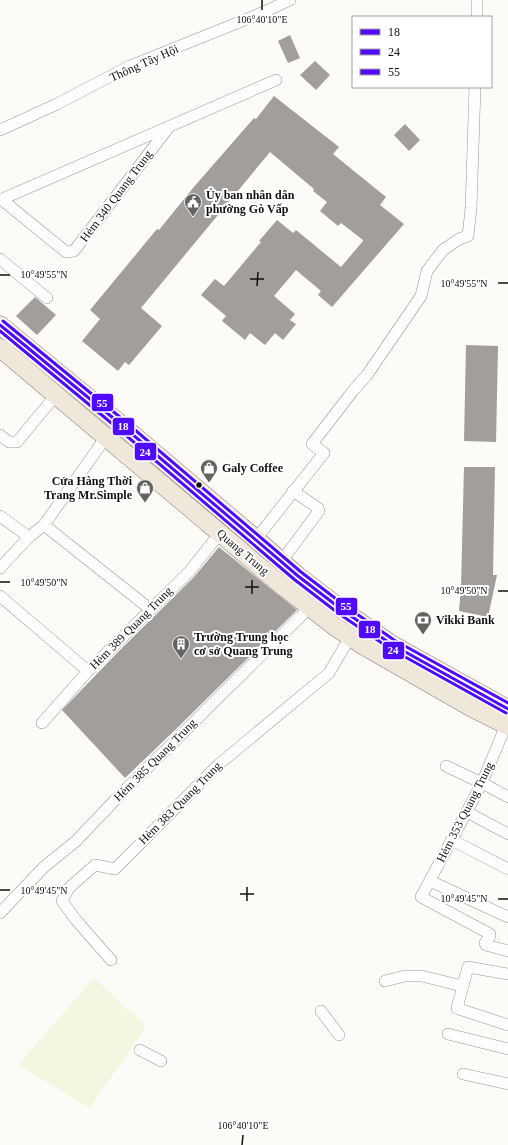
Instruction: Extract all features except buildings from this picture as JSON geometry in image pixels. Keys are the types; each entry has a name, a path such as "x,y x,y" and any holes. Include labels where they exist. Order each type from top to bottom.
{"main road":[{"name":"Quang Trung","path":"0,325 118,422 281,562 329,600 355,629"},
{"name":"Quang Trung","path":"0,348 220,533 334,626 355,629 391,644 507,720"},
{"path":"106,437 118,422"}],"street":[{"name":"Thông Tây Hội","path":"0,130 55,105 130,66 290,0"},
{"path":"477,0 477,16"},
{"name":"Hẻm 340 Quang Trung","path":"170,126 74,251 66,252 1,199 276,80"},
{"path":"256,539 324,453 312,444 367,375 421,296 428,271 442,250 459,239 468,236 471,208 475,88"},
{"path":"0,259 47,298"},
{"path":"0,435 9,442 17,442 56,395"},
{"path":"0,568 29,537 44,525 106,437"},
{"path":"281,562 319,511 318,508 293,491"},
{"path":"0,516 29,537"},
{"path":"44,525 150,609"},
{"name":"Hẻm 389 Quang Trung","path":"42,723 88,670 189,572 220,533"},
{"path":"0,596 88,670"},
{"name":"Hẻm 385 Quang Trung","path":"0,913 44,867 76,841 116,799 310,607"},
{"name":"Hẻm 383 Quang Trung","path":"111,960 62,901 69,888 95,864 115,869 218,764 329,673 355,629"},
{"name":"Hẻm 353 Quang Trung","path":"507,720 482,783 421,898 490,934 485,943 486,945 508,950"},
{"path":"446,766 508,797"},
{"path":"467,812 508,834"},
{"path":"452,840 508,868"},
{"path":"430,881 508,917"},
{"path":"508,974 468,967 457,1005 457,1008 459,1009 508,1025"},
{"path":"385,981 405,976 422,976 462,986"},
{"path":"321,1011 339,1035"},
{"path":"448,1034 508,1049"},
{"path":"140,1050 161,1061"},
{"path":"462,1074 508,1084"}],"green space":[{"path":"94,978 146,1026 90,1108 18,1065"}],"transit line":[{"name":"55","path":"3,321 121,418 301,572 344,605 394,640 508,703"},
{"name":"18","path":"0,325 118,422 298,576 341,609 391,644 508,709"},
{"name":"24","path":"0,331 115,426 295,580 338,613 389,648 506,713"}],"place":[{"name":"Ủy ban nhân dân phường Gò Vấp","path":"193,217"},
{"name":"Galy Coffee","path":"209,483"},
{"name":"Cửa Hàng Thời Trang Mr.Simple","path":"145,503"},
{"name":"Vikki Bank","path":"423,635"},
{"name":"Trường Trung học cơ sở Quang Trung","path":"181,659"}]}
